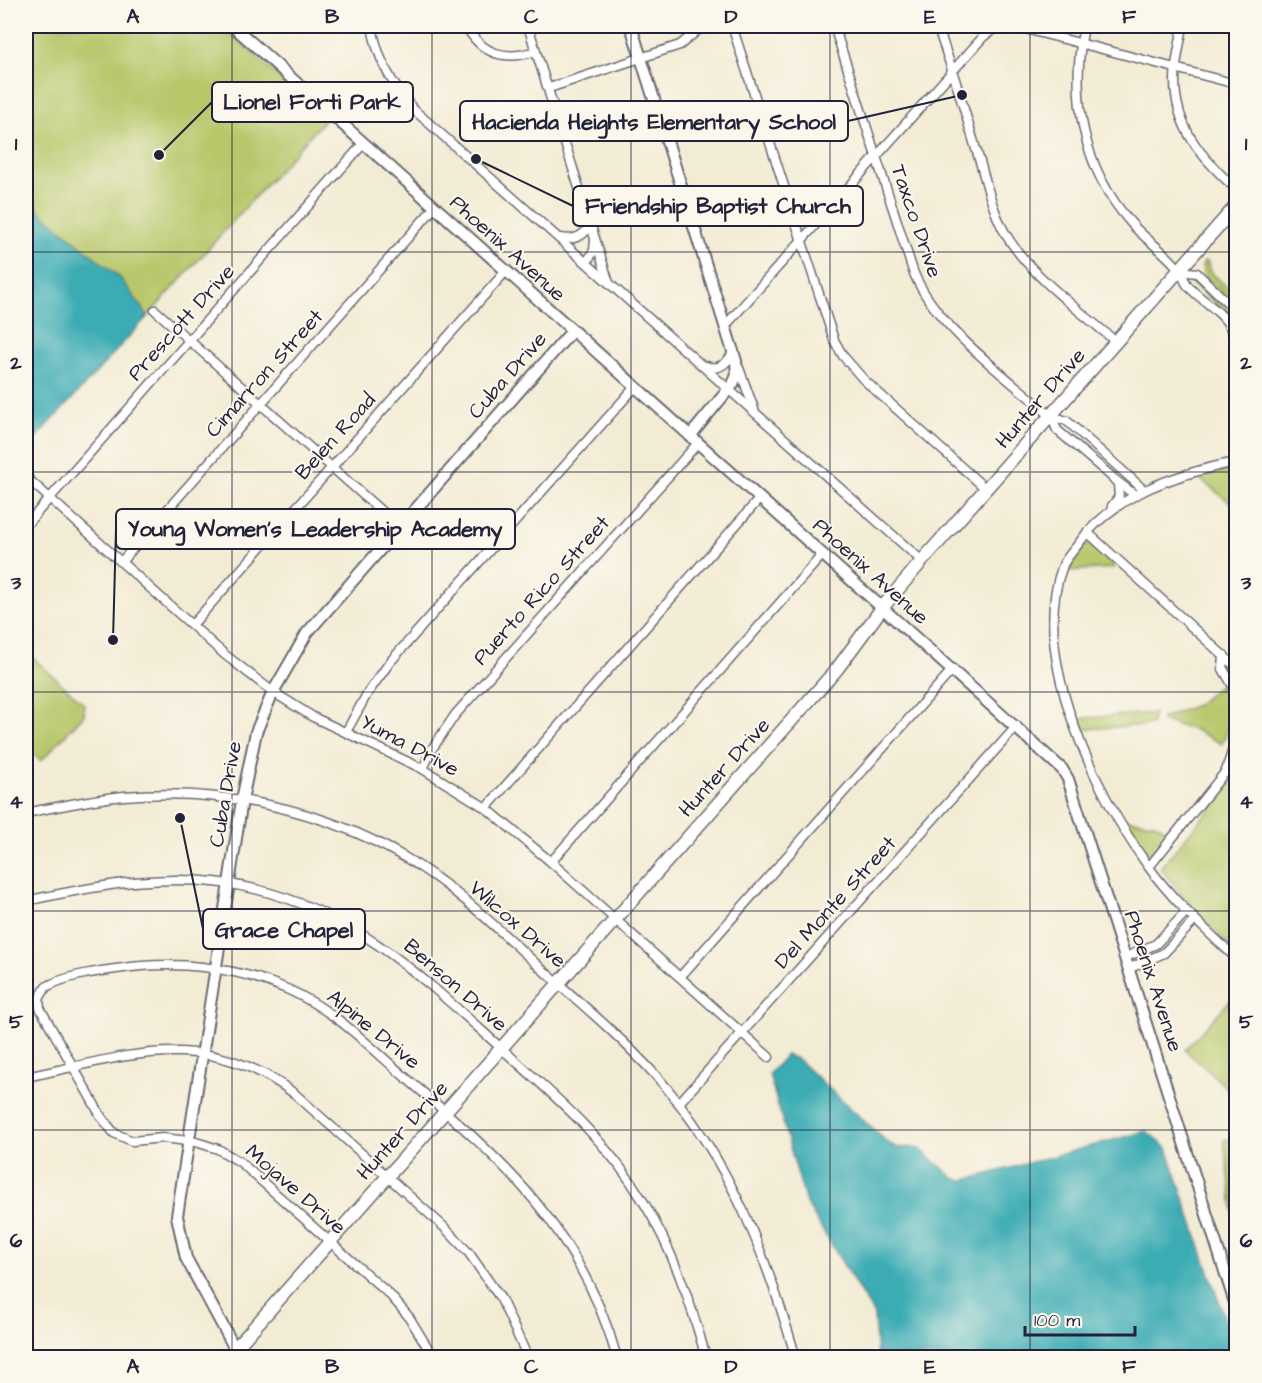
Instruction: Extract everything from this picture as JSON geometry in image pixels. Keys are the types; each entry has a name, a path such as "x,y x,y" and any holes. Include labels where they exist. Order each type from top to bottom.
{"main road":[{"name":"Hunter Drive","path":"231,1355 386,1176 837,669 882,608 922,561 1236,206"}],"street":[{"name":"Phoenix Avenue","path":"233,26 634,387 1055,760 1068,779 1236,1306"},
{"path":"372,26 383,64 404,99 922,561"},
{"path":"466,26 477,42 498,55 519,57 536,51"},
{"path":"528,26 609,284"},
{"path":"631,26 735,356 755,412"},
{"path":"549,88 680,45 703,26"},
{"path":"732,26 825,317 843,357 864,380 986,489"},
{"name":"Taxco Drive","path":"834,26 913,271 925,298 944,321 1051,416"},
{"path":"937,26 954,70 956,89 985,179 1010,240 1028,264 1116,342"},
{"path":"726,325 983,37 998,28 1014,26 1236,84"},
{"path":"1084,26 1080,44 1079,106 1084,134 1095,168 1107,191 1131,223 1180,271 1187,285 1226,319 1235,333 1236,350"},
{"path":"1183,26 1175,68 1176,98 1187,134 1202,157 1236,189"},
{"name":"Prescott Drive","path":"26,525 363,144"},
{"name":"Cimarron Street","path":"121,562 434,208"},
{"path":"558,237 577,238 584,234 591,223"},
{"path":"587,262 594,250 596,237"},
{"name":"Belen Road","path":"192,625 506,271"},
{"path":"1180,271 1197,273 1236,311"},
{"path":"155,310 398,526"},
{"name":"Cuba Drive","path":"231,1355 180,1242 178,1202 252,744 273,692 307,633 398,526 572,331"},
{"path":"700,364 710,368 720,366 735,356"},
{"path":"730,389 736,375 735,356"},
{"path":"346,732 367,694 390,663 634,387"},
{"name":"Puerto Rico Street","path":"423,769 432,749 455,715 694,439 730,389"},
{"path":"1051,416 1058,430 1135,495"},
{"path":"1051,416 1067,421 1144,490"},
{"path":"1104,514 1144,490 1197,470 1236,462"},
{"name":"Yuma Drive","path":"26,477 192,625 273,692 305,712 423,769 486,808 551,862 769,1057"},
{"path":"1112,477 1118,484 1119,497 1087,531 1064,563 1054,596 1053,626 1057,657 1085,753 1113,813 1149,867 1186,912 1236,958"},
{"path":"486,808 760,498"},
{"path":"1087,531 1236,667"},
{"path":"551,862 823,554"},
{"path":"1224,656 1223,669 1236,691"},
{"path":"680,977 953,669"},
{"name":"Del Monte Street","path":"680,1103 1017,726"},
{"path":"1226,771 1236,739"},
{"path":"1149,867 1226,771 1236,763"},
{"name":"Wilcox Drive","path":"26,813 121,796 181,793 242,800 317,818 348,829 407,859 454,892 629,1047 680,1103 715,1154 744,1208 768,1265 796,1358"},
{"name":"Benson Drive","path":"26,901 139,880 194,879 229,884 310,906 367,935 415,971 578,1117 617,1163 644,1202 684,1285 706,1358"},
{"path":"1126,957 1156,944 1186,912"},
{"path":"1130,968 1164,953 1195,921"},
{"name":"Alpine Drive","path":"46,987 72,978 132,966 160,964 216,969 259,979 316,1004 347,1026 445,1111 511,1172 550,1217 585,1273 617,1358"},
{"name":"Mojave Drive","path":"46,987 39,999 40,1008 114,1133 132,1141 163,1138 187,1140 208,1145 234,1158 330,1241 399,1305 434,1358"},
{"path":"26,1077 163,1050 201,1054 237,1062 274,1079 444,1227 479,1265 509,1313 528,1358"}],"green space":[{"path":"26,26 223,26 325,119 148,316 120,278 39,211 26,191"},
{"path":"1204,261 1208,262 1209,270 1236,296 1236,305 1206,279 1202,267"},
{"path":"1192,278 1236,317 1236,326 1228,314 1189,281"},
{"path":"1230,470 1236,472 1236,507 1197,477"},
{"path":"1089,544 1113,563 1114,568 1068,571 1081,548"},
{"path":"32,657 84,704 84,715 41,761 26,747 26,665"},
{"path":"1220,685 1229,714 1228,728 1222,744 1195,730 1162,721 1162,718 1197,705"},
{"path":"1154,713 1151,725 1084,729 1079,722 1083,718"},
{"path":"1236,778 1236,951 1205,923 1160,868"},
{"path":"1124,819 1154,823 1173,833 1156,853 1150,853 1144,851 1136,842"},
{"path":"1236,994 1236,1096 1185,1050"},
{"path":"1236,1138 1236,1229 1224,1140"}],"water":[{"path":"26,191 39,211 120,278 148,316 26,449"},
{"path":"786,1055 797,1059 888,1143 898,1148 918,1147 954,1178 962,1181 1146,1131 1167,1148 1236,1351 1236,1357 877,1357 874,1315 806,1203 769,1074"}],"place":[{"name":"Hacienda Heights Elementary School","path":"962,95"},
{"name":"Lionel Forti Park","path":"159,155"},
{"name":"Friendship Baptist Church","path":"476,159"},
{"name":"Young Women's Leadership Academy","path":"113,640"},
{"name":"Grace Chapel","path":"180,818"}]}
